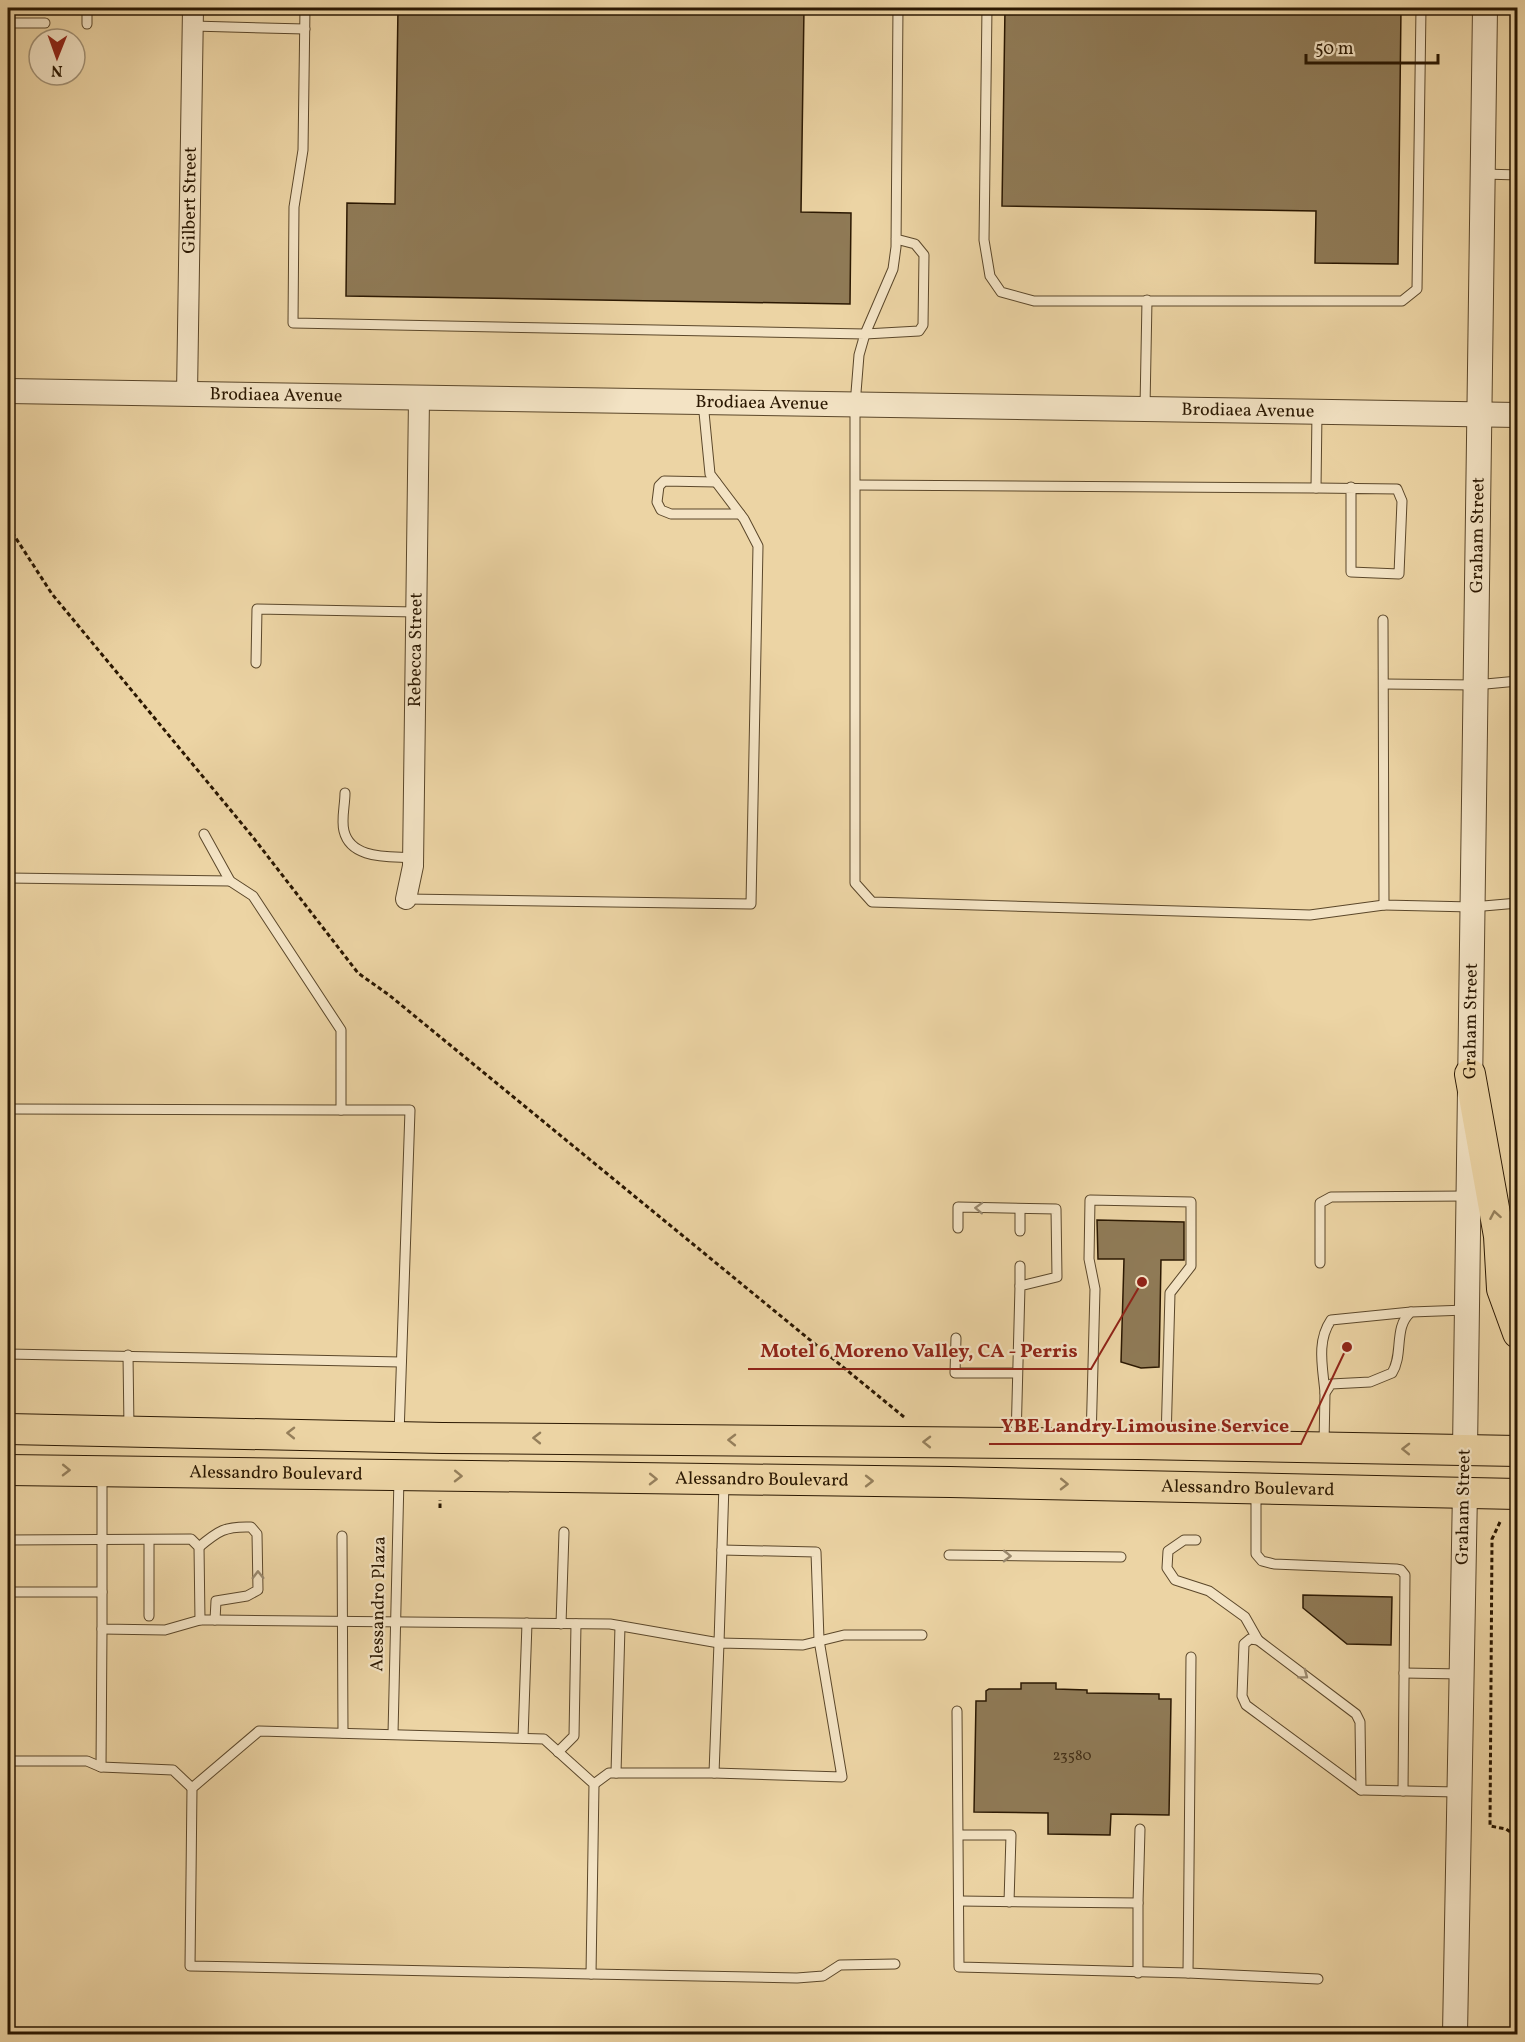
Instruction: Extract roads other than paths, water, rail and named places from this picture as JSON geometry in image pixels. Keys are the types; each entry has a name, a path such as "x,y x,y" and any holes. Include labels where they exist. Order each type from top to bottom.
{"main road":[{"path":"1470,1074 1499,1236 1502,1289 1518,1333"},
{"path":"8,1429 399,1437 1090,1443 1518,1451"},
{"path":"399,1437 399,1476"},
{"path":"950,1482 953,1466 960,1461 1061,1462 1152,1444"},
{"name":"Graham Street","path":"1465,1450 1465,1491"},
{"name":"Alessandro Boulevard","path":"8,1470 950,1482 1465,1491 1518,1494"}],"street":[{"name":"Graham Street","path":"1465,1450 1485,8"},
{"name":"Gilbert Street","path":"188,394 193,17"},
{"name":"Brodiaea Avenue","path":"8,392 1518,415"},
{"name":"Rebecca Street","path":"406,899 413,858 419,398"},
{"name":"Graham Street","path":"1455,2034 1465,1491"}],"lane":[{"path":"87,8 87,24"},
{"path":"305,8 303,150 294,207 292,323 909,334 919,332 923,325 924,255 915,244 896,239"},
{"path":"898,8 896,239 893,269 865,334 859,355 855,405 855,883 872,902 1310,915 1384,905 1472,907 1518,903"},
{"path":"987,8 984,240 990,276 1000,292 1034,301 1402,301 1417,289 1421,8"},
{"path":"193,17 305,28"},
{"path":"8,23 45,23"},
{"path":"1482,174 1518,175"},
{"path":"1145,409 1147,300"},
{"path":"406,899 751,904 758,546 740,514 710,474 703,402"},
{"path":"1316,488 1317,412"},
{"path":"716,482 664,481 659,486 657,502 661,510 671,514 740,514"},
{"path":"856,485 1351,487 1397,489 1402,501 1399,574 1351,572 1351,487"},
{"path":"256,663 257,609 416,612"},
{"path":"1383,620 1384,905"},
{"path":"1383,684 1475,685 1518,681"},
{"path":"345,793 344,832 352,844 367,855 413,858"},
{"path":"204,834 230,881 253,896 341,1030 341,1110"},
{"path":"8,878 230,881"},
{"path":"8,1110 410,1110 399,1437"},
{"path":"1320,1263 1320,1203 1331,1197 1468,1196"},
{"path":"1090,1443 1095,1289 1089,1259 1090,1200 1191,1202 1191,1266 1170,1293 1152,1444"},
{"path":"958,1228 958,1207 1056,1209 1057,1276 1020,1286"},
{"path":"1020,1209 1020,1231"},
{"path":"1016,1443 1020,1266"},
{"path":"1324,1448 1325,1393 1321,1347 1323,1331 1330,1320 1411,1312 1466,1310"},
{"path":"1325,1393 1331,1384 1370,1382 1392,1373 1399,1356 1400,1329 1411,1312"},
{"path":"956,1338 955,1373 1017,1373"},
{"path":"8,1354 401,1362"},
{"path":"128,1355 129,1431"},
{"path":"101,1767 102,1471"},
{"name":"Alessandro Plaza","path":"393,1734 399,1476"},
{"path":"714,1773 724,1480"},
{"path":"1256,1489 1256,1554 1262,1561 1274,1564 1401,1570 1405,1575 1407,1596 1403,1791"},
{"path":"199,1547 219,1530 231,1527 251,1527 257,1534 258,1590 247,1596 216,1601 215,1620"},
{"path":"561,1624 564,1532"},
{"path":"342,1536 343,1733"},
{"path":"8,1540 191,1539 199,1547 200,1620"},
{"path":"149,1540 149,1616"},
{"path":"1196,1540 1184,1540 1168,1551 1167,1568 1175,1581 1209,1591 1245,1617 1258,1640 1356,1714 1360,1722 1360,1790"},
{"path":"594,1784 609,1773 714,1773 842,1777 819,1640 816,1552 722,1550"},
{"path":"949,1555 1121,1557"},
{"path":"8,1592 102,1592"},
{"path":"102,1629 165,1630 200,1620 576,1624 620,1626 719,1643 803,1645 844,1635 922,1635"},
{"path":"523,1738 527,1623"},
{"path":"558,1752 574,1736 576,1624"},
{"path":"616,1773 620,1626"},
{"path":"1258,1640 1250,1639 1244,1644 1242,1696 1246,1705 1360,1790 1460,1792"},
{"path":"1188,1973 1191,1657"},
{"path":"1404,1673 1462,1674"},
{"path":"957,1711 959,1966 1318,1979"},
{"path":"192,1788 259,1731 544,1739 594,1784 591,1974"},
{"path":"8,1761 87,1761 101,1767 173,1770 192,1788 190,1966 797,1978 823,1976 840,1965 895,1964"},
{"path":"1138,1973 1140,1829"},
{"path":"959,1835 1011,1835 1009,1902"},
{"path":"960,1901 1138,1903"}],"place":[{"name":"Motel 6 Moreno Valley, CA - Perris","path":"1142,1282"},
{"name":"YBE Landry Limousine Service","path":"1347,1347"}]}
